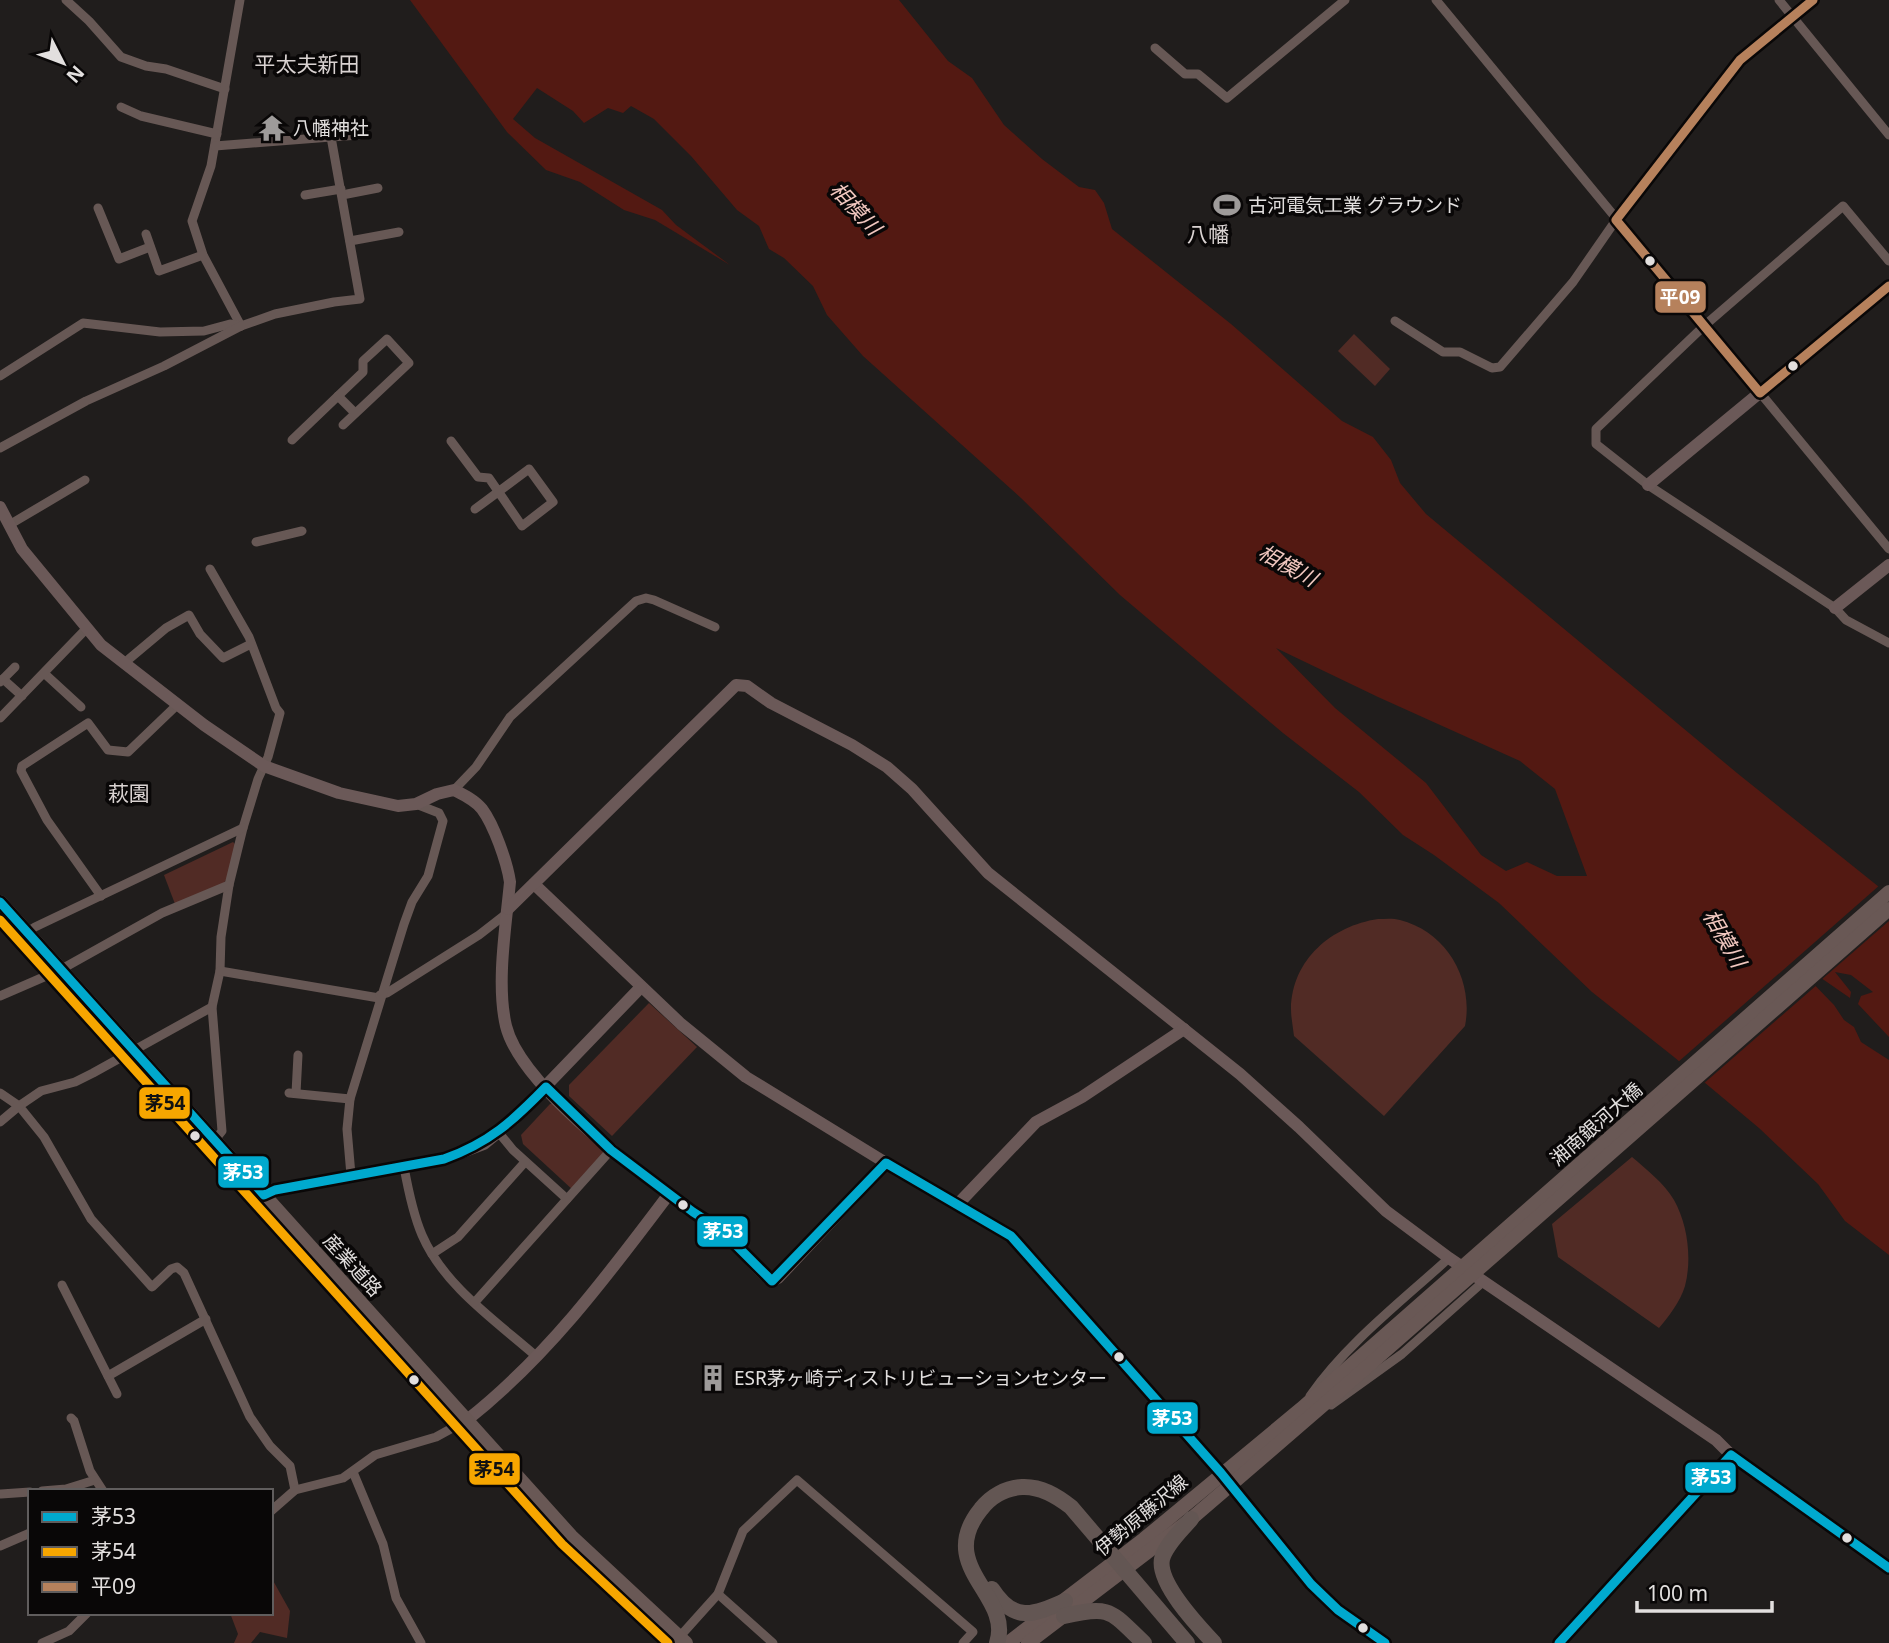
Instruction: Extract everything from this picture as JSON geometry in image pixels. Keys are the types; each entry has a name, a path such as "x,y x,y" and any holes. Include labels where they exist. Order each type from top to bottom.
{"highway":[{"path":"997,1643 1000,1619 975,1577 966,1545 975,1516 993,1497 1004,1491 1024,1487 1049,1493 1071,1507 1175,1643"},
{"path":"1103,1550 1063,1512 1034,1497 1005,1501 988,1515 978,1532 977,1555 988,1582 1003,1603 1015,1611 1031,1614 1064,1608 1105,1611 1116,1617 1144,1643"},
{"path":"1191,1518 1167,1550 1161,1563 1162,1569 1172,1591 1214,1643"},
{"path":"1130,1584 1187,1643"}],"main road":[{"name":"湘南銀河大橋","path":"1332,1390 1889,892"},
{"name":"産業道路","path":"0,902 571,1536 680,1641"},
{"name":"湘南銀河大橋","path":"1332,1390 1889,909"},
{"name":"伊勢原藤沢線","path":"1028,1643 1144,1539 1226,1479 1332,1390"},
{"name":"伊勢原藤沢線","path":"1008,1643 1064,1608 1191,1518 1226,1479"}],"street":[{"path":"66,0 121,57 225,89"},
{"path":"240,0 211,166 192,216 203,255 241,327"},
{"path":"1155,48 1185,74 1199,75 1227,98 1345,0"},
{"path":"1436,0 1889,549"},
{"path":"1779,0 1889,135"},
{"path":"1395,321 1443,352 1460,352 1492,368 1500,367 1573,282 1616,220 1740,60 1812,0"},
{"path":"121,107 141,116 217,134"},
{"path":"215,146 359,135"},
{"path":"0,448 86,401 241,327 275,314 360,299 331,136"},
{"path":"305,195 378,188"},
{"path":"1889,261 1843,206 1704,326 1596,429 1596,444 1648,485 1835,608 1846,621 1889,643"},
{"path":"97,208 119,259 150,247"},
{"path":"350,241 399,232"},
{"path":"146,234 159,271 203,255"},
{"path":"1648,485 1889,286"},
{"path":"0,376 83,323 160,332 204,331 230,324 241,327"},
{"path":"292,440 363,372 363,361 387,339 409,363 342,425"},
{"path":"338,396 355,413"},
{"path":"451,442 478,477 489,478 498,491 522,526 553,502 529,469 498,491 475,509"},
{"path":"9,525 85,480"},
{"path":"0,507 22,549 87,628 114,657 177,705 264,766 306,782 398,806 416,804 437,794 454,790 476,767 498,731 518,708 636,601 646,598 653,600 715,627"},
{"path":"256,542 302,531"},
{"path":"1835,608 1889,565"},
{"path":"210,569 236,613 280,713 243,828 229,885 221,937 220,971 212,1007 222,1131 214,1141"},
{"path":"129,659 166,628 189,615 200,634 223,658 251,644"},
{"path":"0,718 87,628"},
{"path":"15,667 2,680 22,696"},
{"path":"45,674 81,708"},
{"path":"220,971 380,996 387,993 479,935 507,911 740,684 808,725 852,745 887,767 912,789 988,873 1240,1074 1385,1211 1449,1258 1716,1440 1731,1455 1889,1568"},
{"path":"101,896 47,820 21,771 22,766 88,723 108,750 128,752 177,705"},
{"path":"454,790 478,805 487,817 508,868 510,882 502,997 506,1026 515,1050 546,1087 611,1150 721,1230 772,1281 886,1163"},
{"path":"351,1175 348,1129 350,1099 380,996 412,902 428,876 443,821 439,813 416,804"},
{"path":"27,932 243,828"},
{"path":"534,884 711,1051 746,1077 1011,1236 1226,1479 1311,1584 1338,1610 1385,1643"},
{"path":"0,996 60,970 162,913 229,885"},
{"path":"264,1195 275,1190 444,1159 484,1144 546,1087 641,987"},
{"path":"0,1122 41,1091 75,1082 212,1007"},
{"path":"957,1205 1036,1122 1082,1097 1184,1029"},
{"path":"298,1055 293,1093 350,1099"},
{"path":"0,1093 19,1106 44,1137 82,1206 105,1236 152,1287 171,1269 181,1269 250,1417 270,1446 290,1465 295,1490"},
{"path":"499,1133 567,1199"},
{"path":"475,1302 611,1150"},
{"path":"432,1254 458,1237 525,1161"},
{"path":"404,1167 415,1217 432,1254 454,1283 537,1357"},
{"path":"273,1509 295,1490 334,1482 383,1451 436,1437 467,1420 515,1380 537,1357 604,1280 669,1194"},
{"path":"1303,1415 1322,1378 1361,1338 1449,1258"},
{"path":"1303,1415 1346,1396 1402,1354 1484,1281"},
{"path":"62,1285 117,1394"},
{"path":"108,1376 206,1319"},
{"path":"71,1418 90,1471 102,1489"},
{"path":"1559,1643 1731,1455"},
{"path":"353,1472 383,1544 397,1598 421,1643"},
{"path":"66,1489 95,1480"},
{"path":"680,1641 718,1594 743,1531 797,1480 973,1632 963,1643"},
{"path":"1,1494 28,1492"},
{"path":"0,1546 28,1534"},
{"path":"718,1594 773,1643"},
{"path":"42,1643 69,1631 85,1615"}],"shaded area":[{"path":"1354,334 1390,369 1375,386 1338,351"},
{"path":"233,842 236,845 227,879 222,885 175,904 164,875"},
{"path":"1378,919 1397,919 1417,926 1444,947 1461,975 1467,1009 1465,1026 1384,1116 1294,1036 1291,1012 1293,991 1299,975 1318,948 1345,929"},
{"path":"649,1003 697,1047 612,1136 569,1096 569,1085"},
{"path":"556,1103 607,1152 574,1191 523,1144 521,1135 550,1104"},
{"path":"1632,1157 1660,1182 1674,1200 1683,1220 1687,1242 1685,1286 1677,1303 1659,1328 1558,1257 1552,1224"},
{"path":"273,1581 290,1611 287,1638 260,1632 251,1643 234,1643 238,1634 231,1615 273,1615"}],"water":[{"name":"相模川","path":"410,0 899,0 948,61 972,78 1004,125 1079,187 1095,190 1104,203 1112,229 1231,324 1342,421 1373,437 1391,460 1400,483 1426,514 1737,773 1889,895 1889,1037 1858,1004 1861,996 1873,992 1851,975 1835,972 1851,992 1850,998 1811,971 1802,972 1834,1005 1844,1020 1854,1027 1861,1042 1889,1060 1889,1255 1845,1221 1818,1184 1759,1128 1592,992 1499,903 1403,835 1359,792 1283,733 1120,595 1021,498 863,356 827,315 813,286 784,258 769,249 759,226 737,210 691,156 654,119 631,106 623,113 608,108 584,123 573,111 537,88 513,119 535,138 662,210 676,225 730,265 655,220 624,210 580,182 546,170 507,132","holes":["1276,648 1520,761 1555,789 1587,876 1557,876 1527,862 1506,871 1481,855 1426,783 1335,708"]}],"pier":[{"path":"1881,884 1889,890 1889,921 1820,981 1809,975 1818,984 1702,1085 1677,1063"}],"transit line":[{"name":"平09","path":"1813,0 1740,60 1616,220 1760,393 1889,286"},
{"name":"茅53","path":"0,902 264,1195 275,1190 444,1159 460,1153 500,1130 546,1087 611,1150 721,1230 772,1281 886,1163 1011,1236 1221,1473 1311,1584 1338,1610 1385,1643"},
{"name":"茅54","path":"0,920 562,1544 668,1643"},
{"name":"茅53","path":"1559,1643 1731,1455 1889,1568"}],"place":[{"name":"八幡神社","path":"272,128"},
{"name":"古河電気工業 グラウンド","path":"1227,205"},
{"name":"ESR茅ヶ崎ディストリビューションセンター","path":"713,1378"}],"district":[{"name":"平太夫新田","path":"307,64"},
{"name":"八幡","path":"1208,234"},
{"name":"萩園","path":"129,793"}]}
